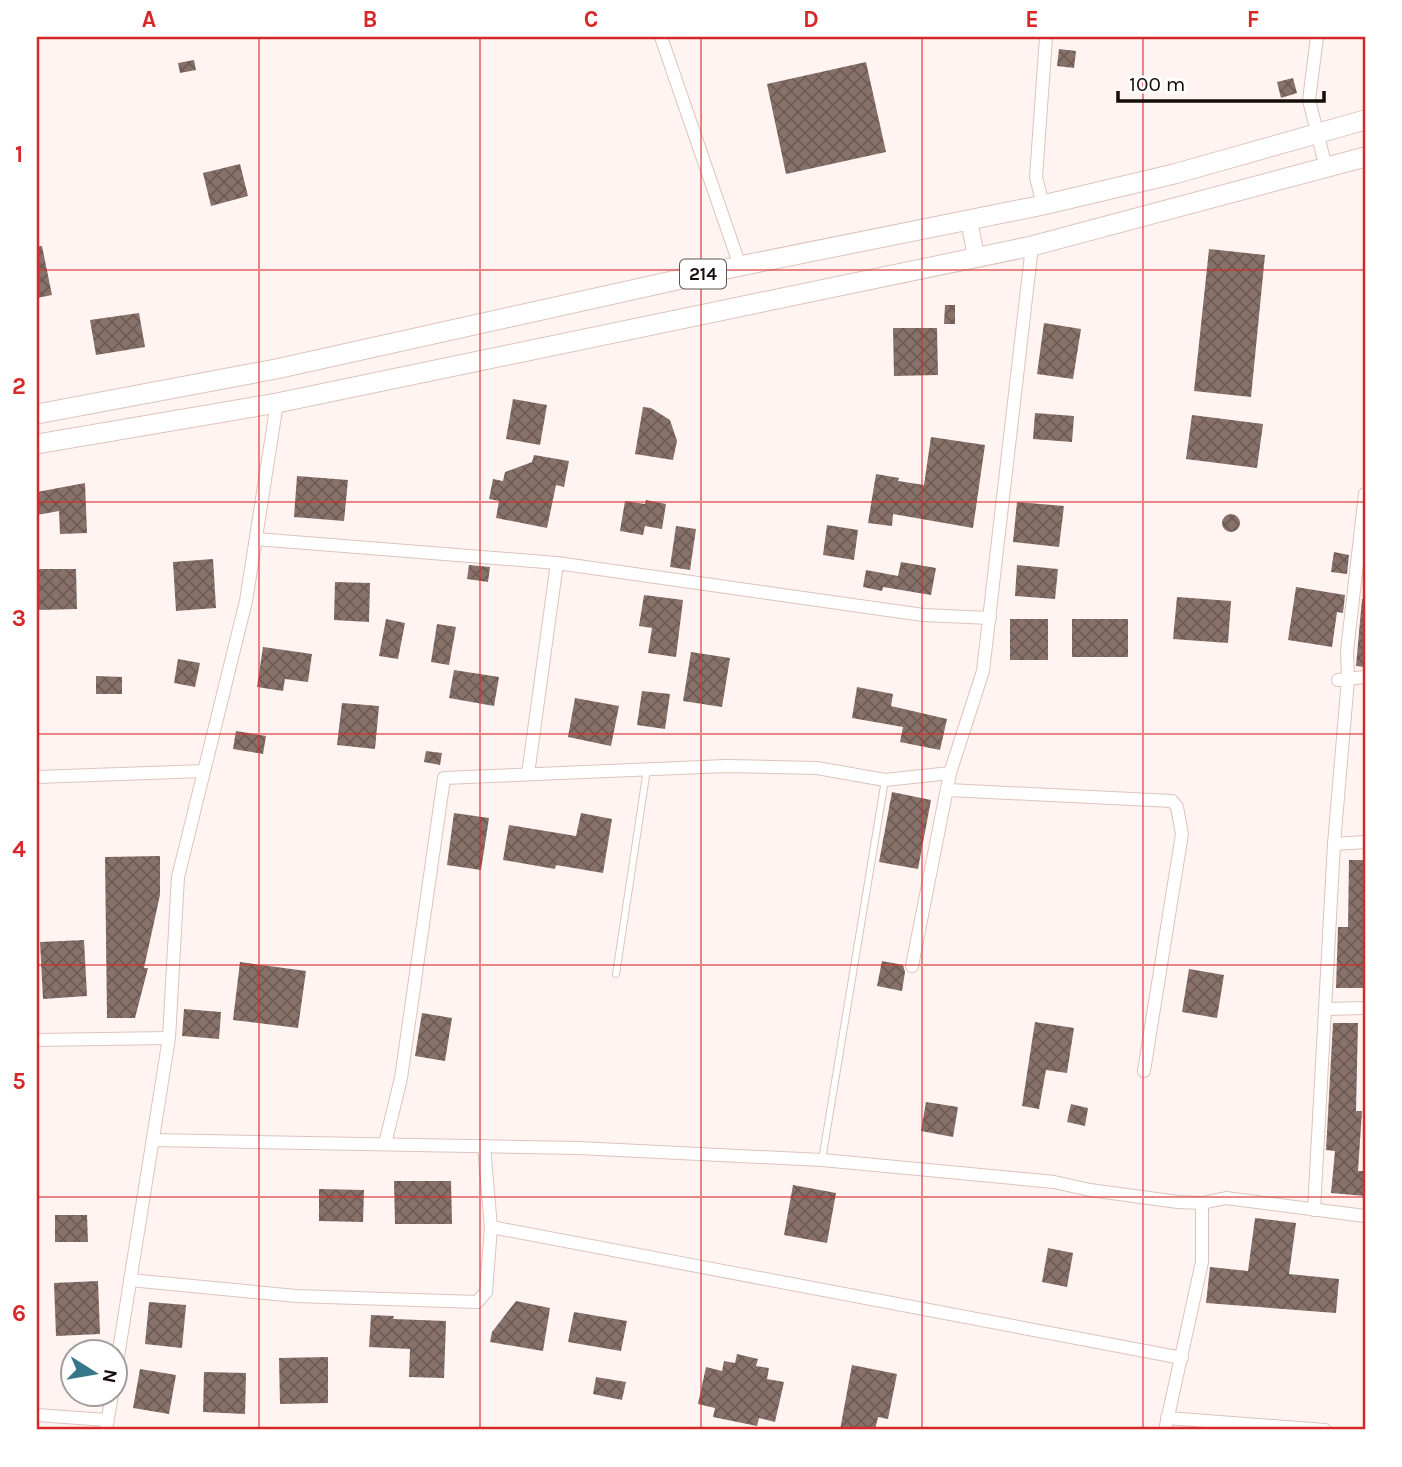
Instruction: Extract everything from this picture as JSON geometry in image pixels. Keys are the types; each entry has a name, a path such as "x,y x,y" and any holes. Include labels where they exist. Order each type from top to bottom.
{"highway":[{"name":"214","path":"37,414 275,369 740,265 1043,205 1174,174 1365,120"},
{"name":"214","path":"37,444 278,403 1032,246 1365,157"}],"main road":[{"path":"970,220 976,257"}],"street":[{"path":"661,37 740,265"},
{"path":"1043,205 1036,177 1046,37"},
{"path":"1317,37 1309,100 1326,168"},
{"path":"912,966 950,773 983,671 1032,246"},
{"path":"121,1338 169,1038 178,877 246,601 278,403"},
{"path":"1314,1210 1343,679 1365,494"},
{"path":"256,539 557,564 923,615 990,618"},
{"path":"528,774 557,564"},
{"path":"1343,679 1365,677"},
{"path":"385,1144 401,1078 444,778 726,766 817,768 885,780 950,773"},
{"path":"37,777 204,771"},
{"path":"948,790 1172,801 1177,807 1182,834 1144,1071"},
{"path":"1334,844 1365,842"},
{"path":"1326,1009 1365,1008"},
{"path":"37,1041 169,1038"},
{"path":"153,1140 593,1149 822,1160 1054,1182 1090,1190 1178,1202 1202,1203 1226,1198 1365,1216"},
{"path":"130,1280 296,1296 477,1302 486,1292 491,1227 484,1146"},
{"path":"1202,1203 1202,1262 1166,1424 1325,1430"},
{"path":"491,1227 1182,1359"},
{"path":"37,1415 107,1425"}],"lane":[{"path":"615,974 647,769"},
{"path":"822,1160 885,780"}],"building":[{"path":"1059,49 1076,51 1074,68 1057,66"},
{"path":"194,60 196,70 180,73 178,63"},
{"path":"866,62 886,152 786,174 767,84"},
{"path":"1293,78 1297,93 1281,98 1277,82"},
{"path":"240,164 248,196 211,206 203,173"},
{"path":"37,246 42,246 52,295 37,298"},
{"path":"1209,249 1265,255 1251,397 1194,391"},
{"path":"945,305 955,305 955,324 944,324"},
{"path":"139,313 145,347 96,355 90,320"},
{"path":"1044,323 1081,329 1073,379 1037,374"},
{"path":"893,328 937,328 938,375 894,376"},
{"path":"513,399 547,405 540,445 506,439"},
{"path":"643,407 651,408 670,420 677,441 673,460 635,454"},
{"path":"1035,413 1074,416 1072,442 1033,439"},
{"path":"1192,415 1263,424 1257,468 1186,459"},
{"path":"931,437 985,445 973,528 893,514 892,526 868,523 876,474 924,485"},
{"path":"534,455 569,461 564,487 556,485 547,528 496,518 499,501 489,499 493,479 503,481 505,472 532,462"},
{"path":"297,476 348,480 344,521 294,517"},
{"path":"85,483 87,533 60,534 59,511 37,515 37,492"},
{"path":"646,500 666,504 662,529 645,526 643,535 620,531 625,501 645,504"},
{"path":"1017,502 1064,506 1059,547 1013,542"},
{"path":"1227,514 1235,514 1240,523 1238,530 1227,532 1222,527 1222,519"},
{"path":"827,525 858,530 854,560 823,555"},
{"path":"676,526 696,529 690,570 670,567"},
{"path":"1334,552 1349,555 1347,574 1331,572"},
{"path":"213,559 216,608 176,611 173,562"},
{"path":"901,562 936,568 931,595 883,587 882,591 863,587 866,570 898,576"},
{"path":"469,565 490,567 488,582 467,579"},
{"path":"1017,565 1058,569 1055,599 1015,596"},
{"path":"37,569 76,569 77,609 37,610"},
{"path":"335,582 370,583 369,622 334,620"},
{"path":"1296,587 1345,595 1343,613 1337,612 1332,647 1288,640"},
{"path":"644,595 683,600 676,657 648,653 652,628 639,626"},
{"path":"1177,597 1231,601 1228,643 1173,639"},
{"path":"1362,599 1365,599 1365,667 1356,666"},
{"path":"386,619 405,623 398,659 379,656"},
{"path":"1010,619 1048,619 1048,660 1010,660"},
{"path":"1072,619 1128,619 1128,657 1072,657"},
{"path":"437,624 456,627 449,665 431,662"},
{"path":"263,647 312,654 308,682 285,679 283,691 257,687"},
{"path":"691,652 730,658 722,707 683,701"},
{"path":"178,659 200,663 195,687 174,683"},
{"path":"454,670 499,677 494,706 449,698"},
{"path":"96,676 122,677 122,694 96,694"},
{"path":"857,687 893,694 891,706 947,719 940,750 900,742 903,727 852,718"},
{"path":"642,691 670,694 665,729 637,725"},
{"path":"575,698 619,706 611,746 568,737"},
{"path":"342,703 379,706 375,749 337,745"},
{"path":"236,731 266,736 263,754 233,749"},
{"path":"426,751 442,753 440,765 424,762"},
{"path":"892,792 931,800 918,869 879,862"},
{"path":"454,813 489,818 481,870 447,865"},
{"path":"581,813 612,819 603,873 556,865 555,869 503,860 509,825 576,836"},
{"path":"160,856 160,895 144,968 148,968 135,1018 107,1018 105,857"},
{"path":"1349,860 1365,860 1365,988 1336,988 1338,927 1348,927"},
{"path":"84,940 87,996 43,999 40,942"},
{"path":"882,961 903,965 905,972 902,991 877,986"},
{"path":"240,962 306,971 298,1028 233,1020"},
{"path":"1189,969 1224,975 1217,1018 1182,1012"},
{"path":"184,1009 221,1012 219,1039 182,1036"},
{"path":"422,1013 452,1018 445,1061 415,1056"},
{"path":"1035,1022 1074,1028 1067,1073 1046,1070 1039,1109 1022,1106"},
{"path":"1333,1023 1358,1023 1356,1111 1362,1111 1358,1171 1365,1171 1365,1196 1331,1193 1335,1151 1326,1150"},
{"path":"926,1102 958,1107 953,1137 921,1131"},
{"path":"1071,1104 1088,1108 1085,1126 1067,1122"},
{"path":"394,1181 451,1181 452,1224 395,1224"},
{"path":"793,1185 836,1193 827,1243 784,1235"},
{"path":"319,1189 364,1190 363,1222 319,1221"},
{"path":"55,1215 87,1215 88,1242 55,1242"},
{"path":"1255,1218 1296,1223 1289,1274 1339,1279 1336,1313 1206,1303 1210,1267 1248,1271"},
{"path":"1048,1248 1073,1253 1067,1287 1042,1282"},
{"path":"98,1281 100,1334 56,1336 54,1283"},
{"path":"516,1301 550,1308 543,1351 490,1342 492,1332"},
{"path":"149,1302 186,1305 182,1348 145,1344"},
{"path":"574,1312 627,1321 621,1351 568,1342"},
{"path":"371,1315 394,1316 393,1319 446,1321 444,1378 409,1377 410,1349 369,1347"},
{"path":"737,1354 758,1359 756,1366 769,1368 767,1379 784,1382 775,1422 759,1418 757,1426 713,1417 715,1408 698,1404 706,1367 722,1371 724,1361 735,1363"},
{"path":"328,1357 328,1403 280,1404 279,1358"},
{"path":"852,1365 897,1374 888,1419 878,1417 875,1430 840,1430"},
{"path":"140,1369 176,1375 169,1414 133,1408"},
{"path":"204,1372 246,1373 245,1414 203,1412"},
{"path":"596,1377 626,1382 622,1400 593,1394"}]}
